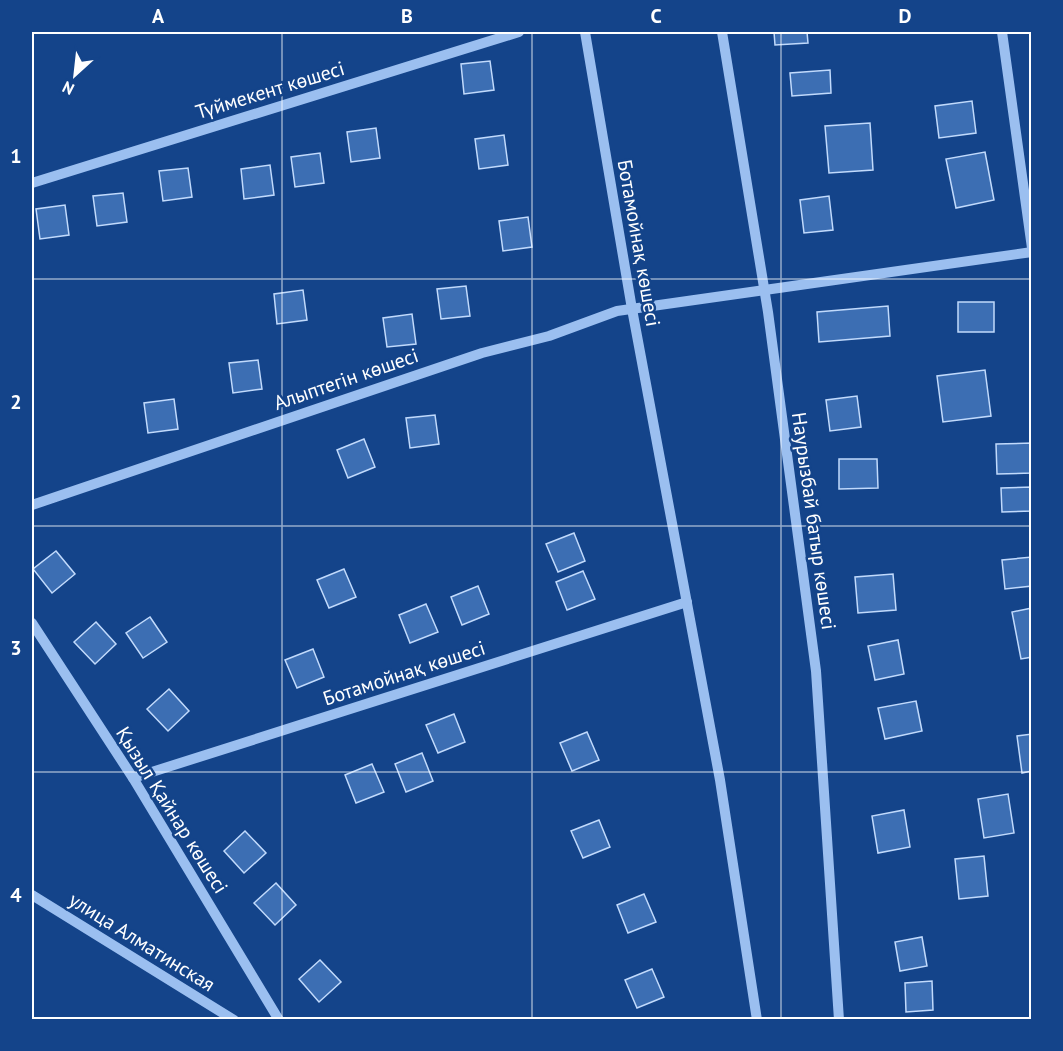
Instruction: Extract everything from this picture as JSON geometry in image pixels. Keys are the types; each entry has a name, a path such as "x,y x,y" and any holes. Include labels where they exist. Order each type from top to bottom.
{"street":[{"name":"Түймекент көшесі","path":"32,183 519,32"},
{"name":"Ботамойнақ көшесі","path":"585,32 632,309 720,780 757,1020"},
{"name":"Наурызбай батыр көшесі","path":"722,32 765,290 816,671 839,1020"},
{"path":"1002,32 1032,250"},
{"name":"Алыптегін көшесі","path":"32,505 482,353 549,336 616,311 1032,250"},
{"name":"Ботамойнақ көшесі","path":"133,778 687,602"},
{"name":"Қызыл Қайнар көшесі","path":"32,622 133,778 279,1020"},
{"name":"улица Алматинская","path":"32,895 234,1020"}],"building":[{"path":"774,32 807,32 808,43 775,45"},
{"path":"490,61 494,90 464,94 461,64"},
{"path":"830,70 831,93 792,96 790,73"},
{"path":"972,101 976,133 939,138 935,106"},
{"path":"870,123 873,170 829,173 825,126"},
{"path":"376,128 380,158 351,162 347,132"},
{"path":"504,135 508,165 479,169 475,139"},
{"path":"985,152 994,200 956,208 946,159"},
{"path":"320,153 324,183 295,187 291,157"},
{"path":"270,165 274,195 244,199 241,169"},
{"path":"188,168 192,197 163,201 159,171"},
{"path":"123,193 127,222 97,226 93,196"},
{"path":"829,196 833,230 804,233 800,200"},
{"path":"65,205 69,235 40,239 36,209"},
{"path":"528,217 532,247 503,251 499,221"},
{"path":"466,286 470,316 441,319 437,289"},
{"path":"303,290 307,320 277,324 274,294"},
{"path":"958,302 994,302 994,332 958,332"},
{"path":"888,306 890,336 819,342 817,312"},
{"path":"412,314 416,344 387,347 383,318"},
{"path":"258,360 262,389 233,393 229,363"},
{"path":"985,370 991,416 943,422 937,376"},
{"path":"857,396 861,427 830,431 826,400"},
{"path":"174,399 178,429 148,433 144,403"},
{"path":"435,415 439,444 410,448 406,418"},
{"path":"364,439 375,467 348,478 337,450"},
{"path":"1032,443 1032,473 997,474 996,444"},
{"path":"839,459 877,459 878,488 839,489"},
{"path":"1032,487 1032,511 1002,512 1001,488"},
{"path":"574,533 585,561 558,572 546,544"},
{"path":"56,551 75,574 52,593 33,569"},
{"path":"1032,557 1032,586 1005,589 1002,560"},
{"path":"344,569 356,597 329,608 317,580"},
{"path":"583,571 595,599 567,610 556,582"},
{"path":"893,574 896,610 858,613 855,577"},
{"path":"478,586 489,614 462,625 451,597"},
{"path":"426,604 438,632 410,643 399,615"},
{"path":"1032,608 1032,657 1021,659 1012,612"},
{"path":"150,617 167,642 143,658 126,633"},
{"path":"96,622 116,644 95,664 74,642"},
{"path":"898,640 904,674 875,680 868,646"},
{"path":"313,649 324,677 297,688 285,660"},
{"path":"169,689 189,711 168,731 147,709"},
{"path":"916,701 922,731 885,739 878,708"},
{"path":"454,714 465,742 438,753 426,725"},
{"path":"587,732 599,760 572,771 560,743"},
{"path":"1032,734 1032,771 1022,773 1017,736"},
{"path":"422,753 433,781 406,792 395,764"},
{"path":"372,764 384,792 356,803 345,775"},
{"path":"1008,794 1014,833 984,838 978,799"},
{"path":"904,810 910,847 878,853 872,816"},
{"path":"599,820 610,847 583,858 571,831"},
{"path":"245,831 266,853 244,873 224,851"},
{"path":"984,856 988,896 959,899 955,859"},
{"path":"276,883 296,905 275,925 254,903"},
{"path":"644,894 656,922 628,933 617,905"},
{"path":"922,937 927,966 900,971 895,942"},
{"path":"320,960 341,982 319,1002 299,979"},
{"path":"652,969 664,997 637,1008 625,980"},
{"path":"932,981 933,1010 906,1012 905,983"}]}
